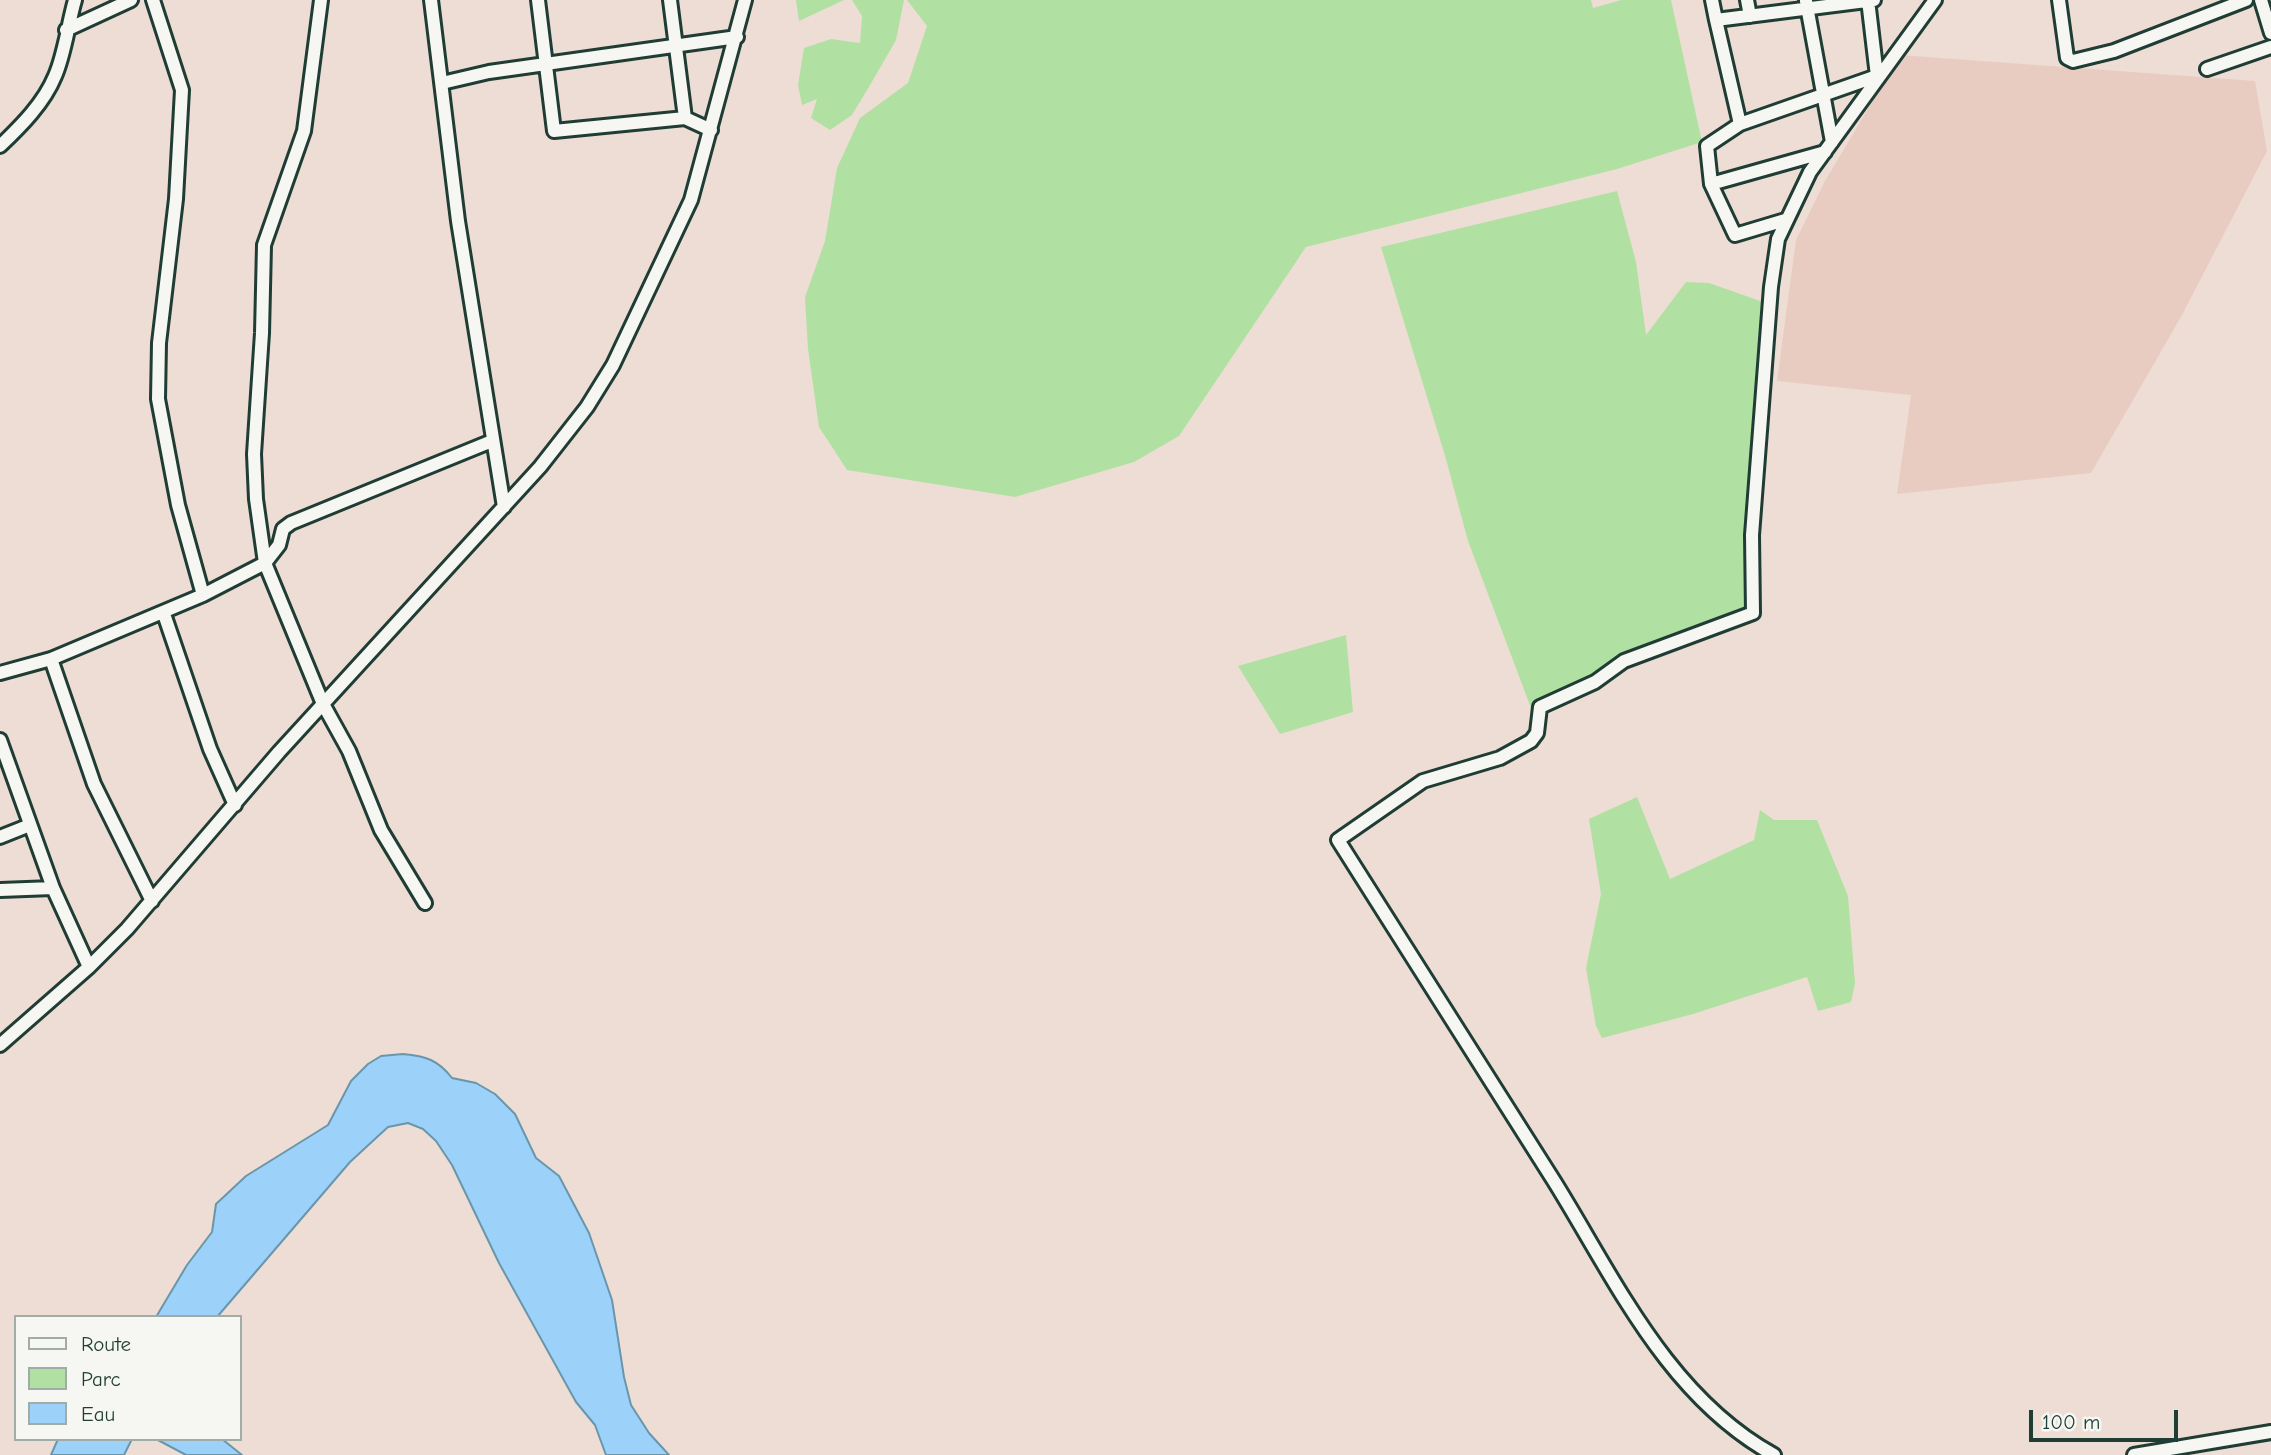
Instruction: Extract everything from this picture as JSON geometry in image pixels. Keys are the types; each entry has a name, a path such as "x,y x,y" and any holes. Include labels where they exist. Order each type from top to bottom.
{"street":[{"path":"0,146 48,90 56,74 75,0"},
{"path":"66,30 131,0"},
{"path":"153,0 181,90 176,199 159,342 158,399 178,505 203,595"},
{"path":"321,0 304,131 264,245 254,474 265,563 323,704 349,751 381,830 425,903"},
{"path":"431,0 460,234 504,507"},
{"path":"538,0 554,131 685,118 711,130"},
{"path":"670,0 685,118"},
{"path":"0,1045 89,967 152,901 323,704 560,443 613,365 691,200 745,0"},
{"path":"1712,0 1740,124"},
{"path":"1747,0 1750,16"},
{"path":"1868,0 1877,76"},
{"path":"1716,20 1807,4 1875,0"},
{"path":"2059,0 2067,58 2073,61 2114,51 2246,0"},
{"path":"2261,0 2271,33"},
{"path":"1774,1455 1717,1413 1652,1340 1608,1277 1555,1183 1338,840 1423,781 1500,758 1531,741 1537,733 1540,707 1595,682 1614,666 1753,613 1752,536 1776,249 1785,220 1804,181 1927,3"},
{"path":"1807,4 1828,147"},
{"path":"442,83 489,72 737,37"},
{"path":"2207,69 2271,47"},
{"path":"1785,220 1735,235 1711,184 1707,145 1740,124 1877,76"},
{"path":"1711,184 1828,147"},
{"path":"0,673 51,659 164,614 265,563 279,545 283,529 291,523 492,441"},
{"path":"164,614 210,749 235,805"},
{"path":"51,659 94,784 152,901"},
{"path":"0,740 53,888 89,967"},
{"path":"0,837 30,825"},
{"path":"0,890 53,888"},
{"path":"0,1031 18,1028"},
{"path":"2134,1455 2271,1432"}],"shaded area":[{"path":"1900,55 2255,81 2267,151 2182,315 2091,473 1897,494 1911,395 1777,381 1796,240 1825,181"}],"green space":[{"path":"796,0 844,0 799,21"},
{"path":"852,0 904,0 896,40 852,115 830,130 811,118 817,99 802,105 798,85 804,48 831,39 860,43 862,16"},
{"path":"907,0 1591,0 1593,8 1621,0 1671,0 1702,142 1617,169 1306,247 1179,436 1134,462 1015,497 847,470 819,427 808,349 805,297 825,241 837,168 860,118 908,83 927,26"},
{"path":"1617,191 1636,262 1646,335 1686,282 1709,283 1766,303 1765,351 1746,519 1750,612 1531,708 1468,541 1446,459 1381,247"},
{"path":"1346,635 1353,712 1280,734 1238,666"},
{"path":"1637,797 1670,879 1754,840 1760,810 1774,820 1817,820 1848,896 1855,983 1851,1002 1818,1011 1807,977 1693,1014 1602,1038 1596,1026 1586,968 1601,894 1589,819"}],"water":[{"path":"403,1054 431,1060 452,1078 476,1083 495,1094 515,1114 536,1158 559,1176 589,1233 612,1300 631,1405 649,1433 669,1455 606,1455 595,1425 576,1402 499,1263 452,1165 436,1141 423,1129 408,1123 388,1127 350,1162 219,1315 157,1315 187,1265 212,1232 216,1204 246,1176 328,1125 351,1081 368,1064 381,1056"},
{"path":"57,1441 131,1441 124,1455 51,1455"},
{"path":"160,1441 224,1441 242,1455 186,1455"}]}
